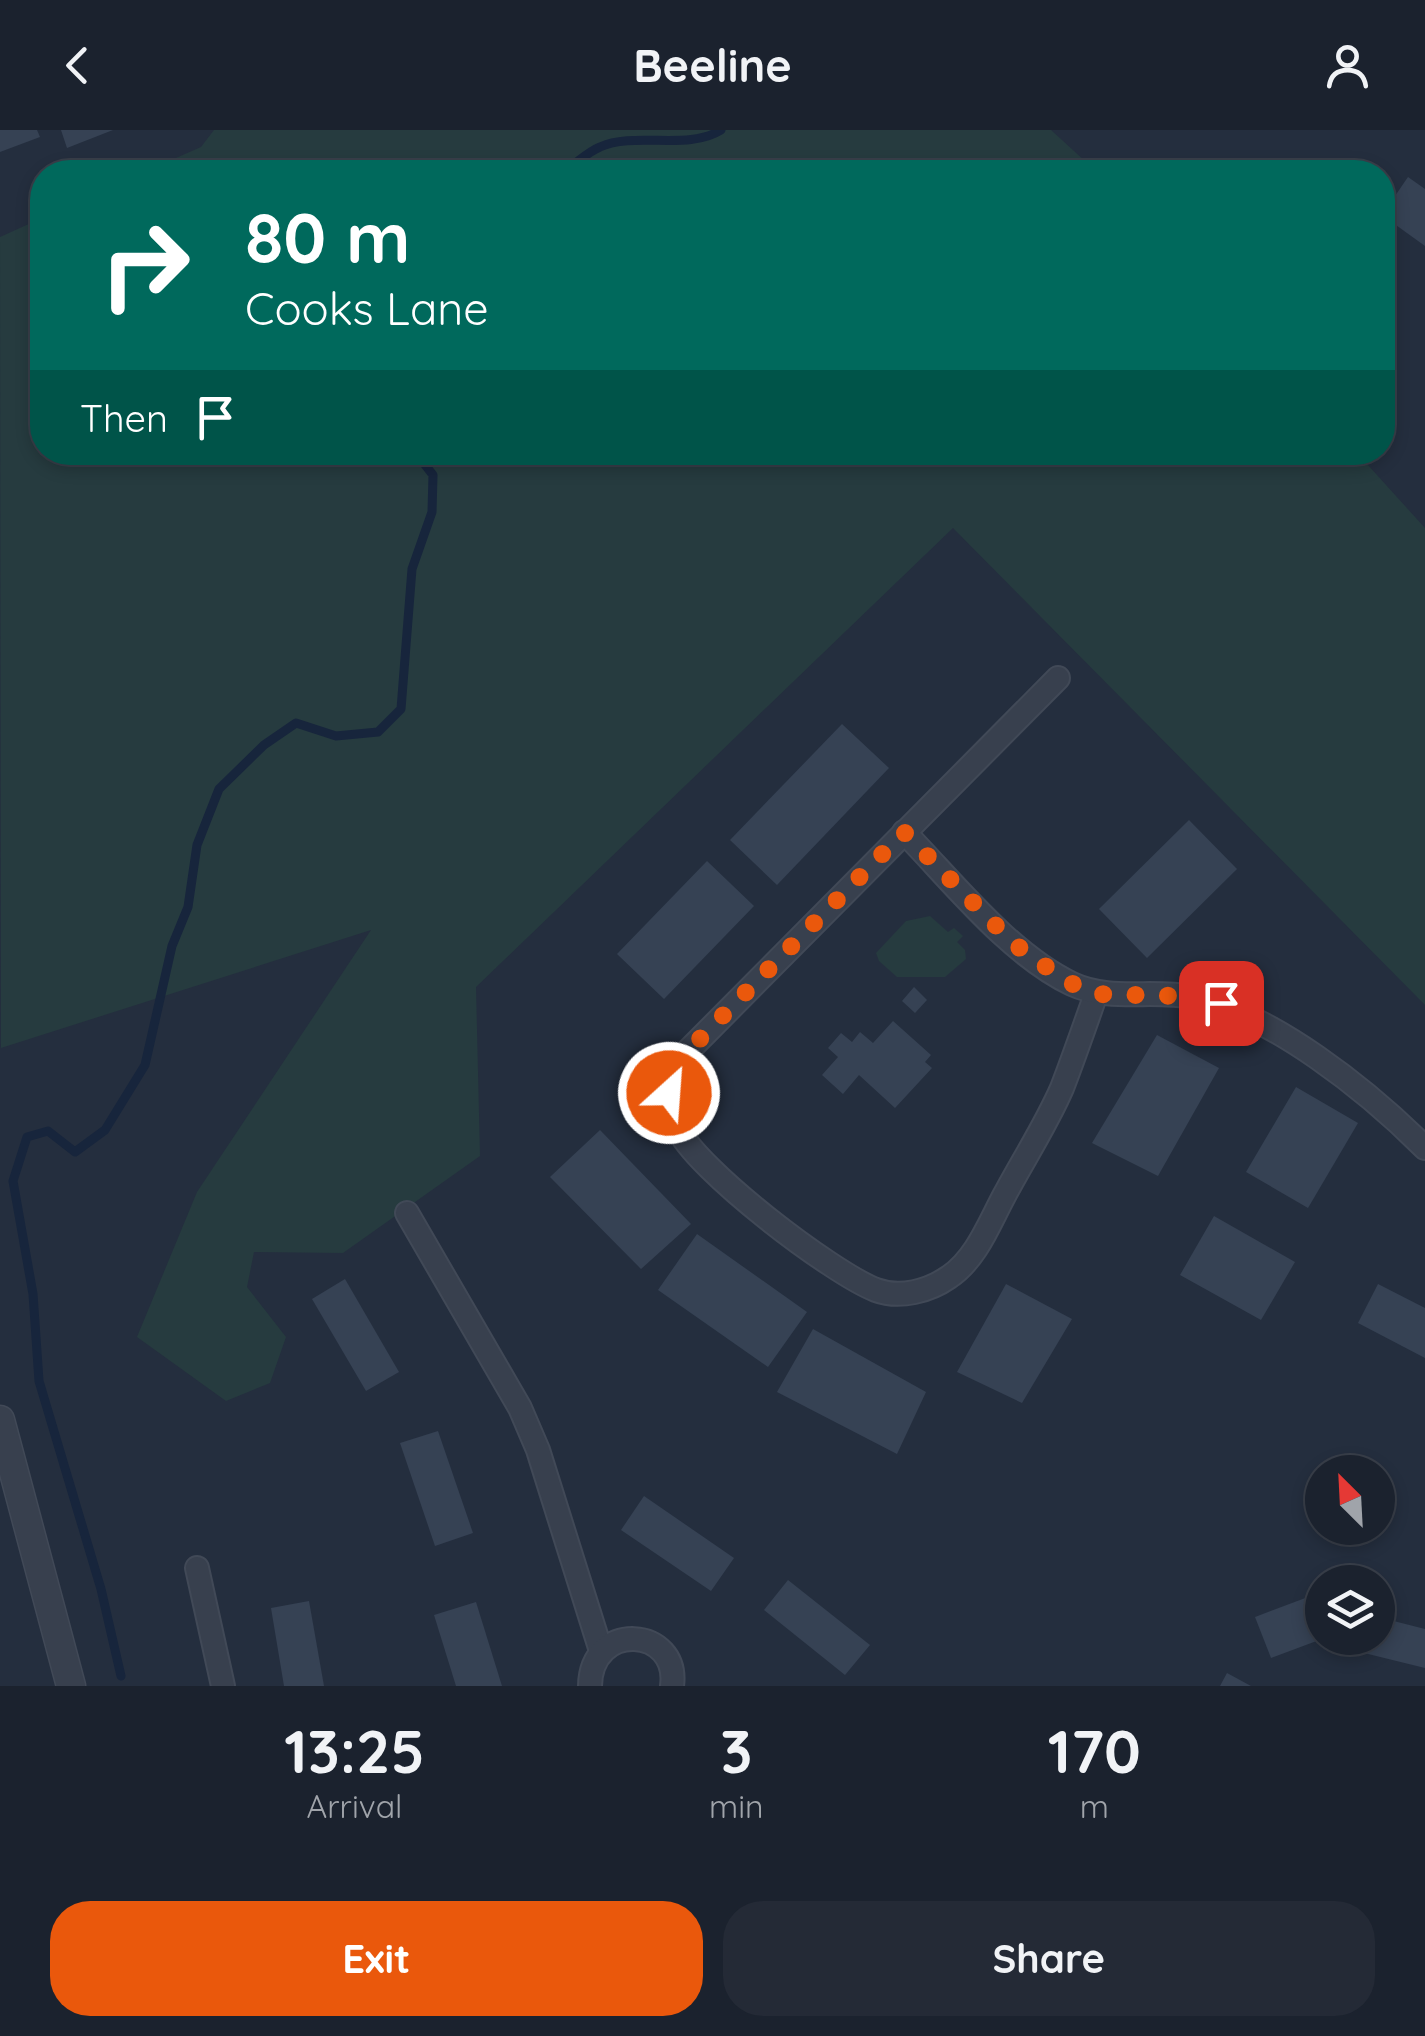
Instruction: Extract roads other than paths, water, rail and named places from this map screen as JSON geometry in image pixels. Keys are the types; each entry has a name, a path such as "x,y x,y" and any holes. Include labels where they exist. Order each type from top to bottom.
{"street":[{"path":"1058,678 684,1055 672,1074 669,1093 678,1130 691,1148 765,1216 828,1263 878,1291 901,1294 944,1280 973,1254 1061,1090 1096,994"},
{"path":"904,832 1013,943 1066,981 1096,994 1183,996 1221,1003 1325,1063 1381,1104 1425,1148"},
{"path":"407,1213 520,1408 538,1450 601,1651"},
{"path":"0,1420 71,1686"},
{"path":"197,1568 223,1686"},
{"path":"590,1686 590,1670 601,1651 618,1640 636,1638 656,1646 669,1660 674,1674 672,1686"}],"waterway":[{"path":"579,160 614,143 693,139 721,130"},
{"path":"121,1676 101,1589 39,1381 33,1294 13,1181 27,1137 48,1131 75,1152 105,1130 145,1065 172,946 188,907 197,845 219,789 264,745 296,723 336,736 378,732 401,709 412,569 432,512 433,475 425,465"}]}
